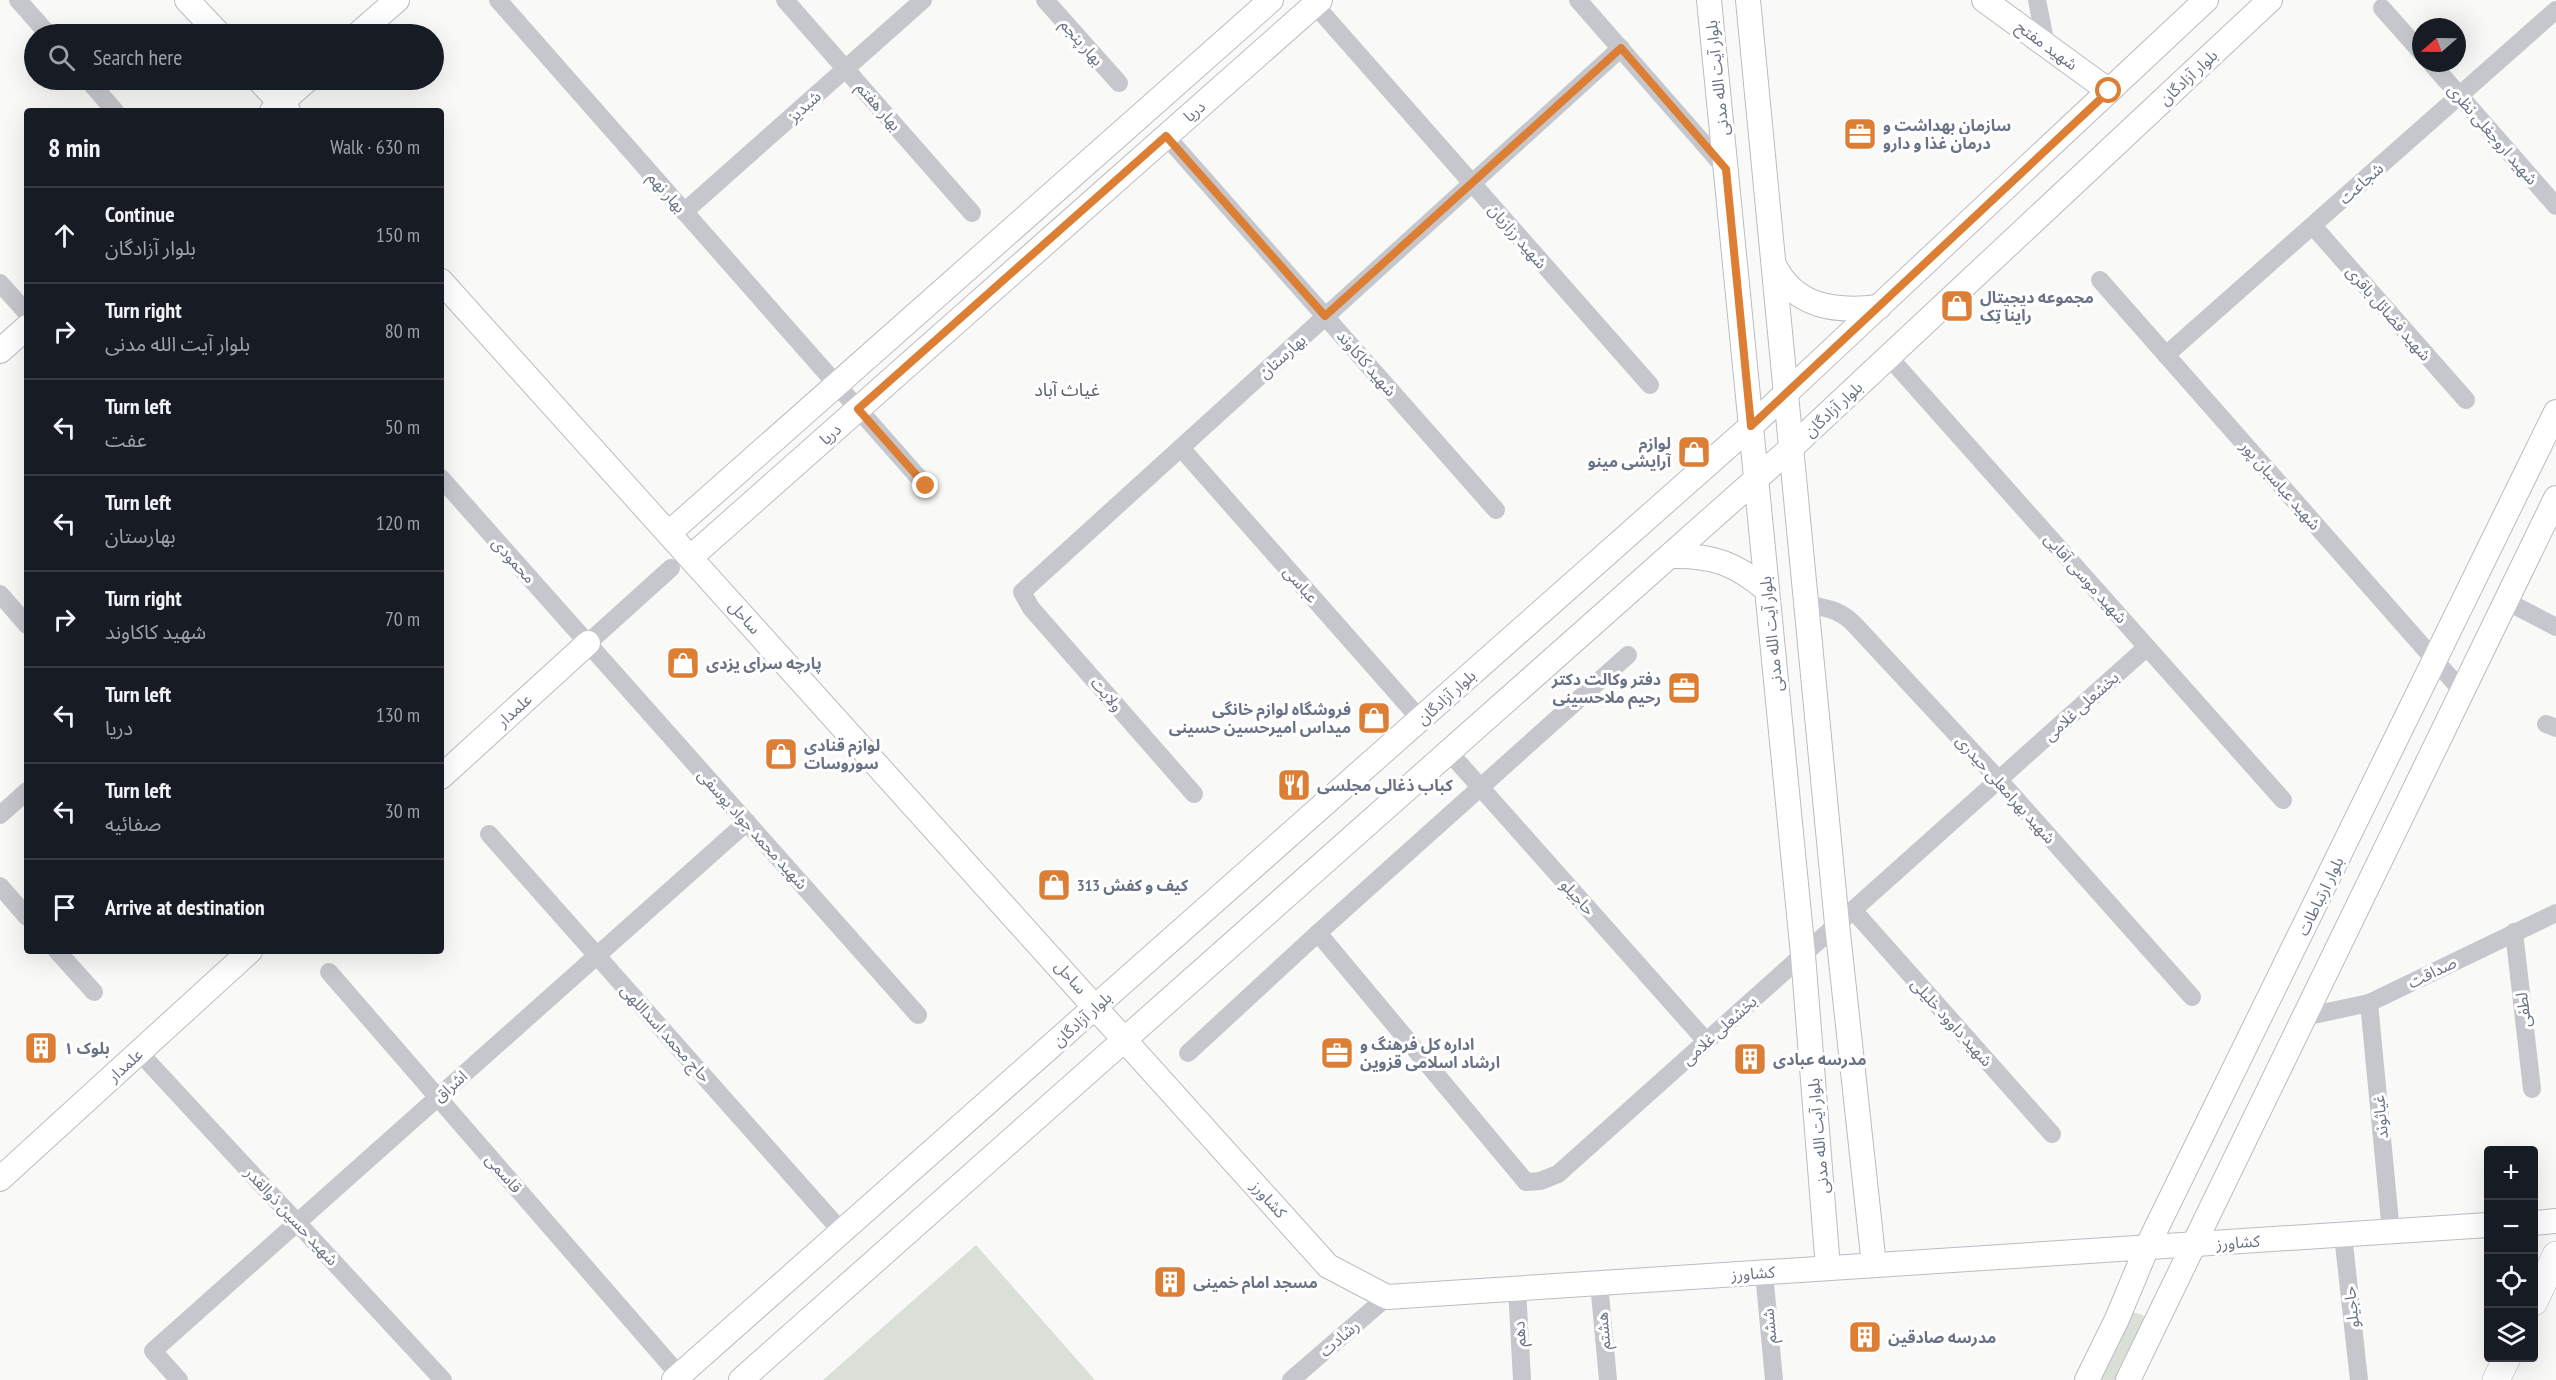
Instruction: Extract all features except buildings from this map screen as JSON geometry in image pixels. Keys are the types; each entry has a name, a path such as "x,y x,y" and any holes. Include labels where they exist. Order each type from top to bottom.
{"main road":[{"path":"2538,1293 2556,1255"}],"street":[{"path":"18,0 39,24"},
{"path":"187,0 210,24"},
{"path":"369,24 397,0"},
{"name":"بهار نهم","path":"498,0 926,486"},
{"name":"بهار هفتم","path":"785,0 972,213"},
{"name":"شبدیز","path":"684,212 923,0"},
{"name":"بهار پنجم","path":"1046,0 1119,83"},
{"name":"دریا","path":"669,533 1270,0"},
{"path":"1578,0 1726,169"},
{"name":"بلوار آیت الله مدنی","path":"1709,0 1803,955 1828,1268"},
{"path":"1748,0 1806,604 1845,917 1874,1265"},
{"name":"شهید مفتح","path":"1984,0 2109,91"},
{"path":"2037,0 2046,45"},
{"name":"بلوار آزادگان","path":"676,1377 1751,426 2206,0"},
{"name":"بلوار آزادگان","path":"741,1380 1791,448 2270,0"},
{"name":"دریا","path":"681,562 1020,266 1315,2"},
{"name":"شهید رزازیان","path":"1315,2 1650,385"},
{"path":"2382,8 2412,42"},
{"name":"شجاعت","path":"2166,355 2556,10"},
{"name":"بهارستان","path":"1022,592 1621,48"},
{"name":"شهید اروجغلی نظری","path":"2438,72 2556,206"},
{"path":"97,90 112,108"},
{"path":"266,90 280,108 297,90"},
{"name":"شهید کاکاوند","path":"1166,136 1496,510"},
{"name":"شهید فضائل باقری","path":"2313,226 2466,400"},
{"path":"998,242 1020,266"},
{"path":"1773,263 1781,280 1797,294 1816,303 1836,309 1879,307"},
{"name":"شهید عباسبان پور","path":"2100,280 2462,691"},
{"path":"0,283 24,310"},
{"name":"ساحل","path":"444,284 669,533 681,562 1126,1039"},
{"path":"0,351 24,330"},
{"name":"شهید موسی آقایی","path":"1889,357 2283,800"},
{"name":"بلوار ارتباطات","path":"2086,1380 2116,1319 2147,1247 2556,412"},
{"name":"عباسی","path":"1181,448 1420,719"},
{"name":"محمودی","path":"444,481 588,643"},
{"path":"2128,1380 2556,498"},
{"path":"1670,556 1696,555 1723,561 1747,573 1767,590"},
{"path":"588,643 681,562"},
{"name":"ولایت","path":"1022,592 1031,608 1194,794"},
{"path":"0,594 24,622"},
{"path":"2506,602 2556,627"},
{"name":"شهید بهرامعلی حیدری","path":"1806,604 1843,613 1999,780 2192,997"},
{"name":"علمدار","path":"444,774 588,643"},
{"name":"شهید محمد جواد یوسفی","path":"588,643 918,1015"},
{"name":"بخشعلی غلامی","path":"1317,933 1526,1182 1540,1181 1558,1174 2147,647"},
{"path":"1188,1053 1317,933 1628,656"},
{"name":"حاجیلو","path":"1449,752 1706,1041"},
{"path":"0,815 24,794"},
{"name":"اشراق","path":"179,1380 153,1351 747,822"},
{"name":"حاج محمد اسداللهی","path":"489,834 842,1232"},
{"path":"0,886 24,914"},
{"name":"صداقت","path":"2304,1017 2369,1003 2556,913"},
{"name":"شهید داوود خلیلی","path":"1845,917 2052,1134"},
{"name":"لطفی","path":"2514,932 2532,1089"},
{"path":"60,954 94,992"},
{"name":"علمدار","path":"0,1179 247,954"},
{"name":"قاسمی","path":"328,972 438,1097 676,1377"},
{"name":"غیاثوند","path":"2369,1003 2391,1232"},
{"name":"کشاورز","path":"1126,1039 1328,1266 1387,1297 2484,1226"},
{"name":"شهید حسین ذوالقدر","path":"139,1052 443,1380"},
{"path":"2538,1223 2556,1221"},
{"name":"حاجیلو","path":"2343,1235 2359,1380"},
{"name":"ششم","path":"1764,1272 1774,1380"},
{"name":"هشتم","path":"1599,1283 1608,1380"},
{"name":"دهم","path":"1517,1288 1522,1380"},
{"name":"رشادت","path":"1291,1380 1387,1297"}],"shaded area":[{"path":"976,1245 1095,1380 823,1380"},
{"path":"2132,1312 2143,1315 2147,1322 2128,1380 2087,1380"}],"place":[{"name":"سازمان بهداشت و درمان غذا و دارو","path":"1860,134"},
{"name":"مجموعه دیجیتال راینا تِک","path":"1957,306"},
{"name":"لوازم آرایشی مینو","path":"1694,452"},
{"name":"پارچه سرای یزدی","path":"683,663"},
{"name":"دفتر وکالت دکتر رحیم ملاحسینی","path":"1684,688"},
{"name":"فروشگاه لوازم خانگی میداس امیرحسین حسینی","path":"1374,718"},
{"name":"لوازم قنادی سوروسات","path":"781,754"},
{"name":"کباب ذغالی مجلسی","path":"1294,785"},
{"name":"کیف و کفش 313","path":"1054,885"},
{"name":"بلوک ۱","path":"41,1048"},
{"name":"اداره کل فرهنگ و ارشاد اسلامی قزوین","path":"1337,1053"},
{"name":"مدرسه عبادی","path":"1750,1059"},
{"name":"مسجد امام خمینی","path":"1170,1282"},
{"name":"مدرسه صادقین","path":"1865,1337"}],"district":[{"name":"غیاث آباد","path":"1067,390"}],"route":[{"path":"926,486 858,409 1166,136 1325,316 1621,48 1726,169 1751,426 2109,91"}]}
